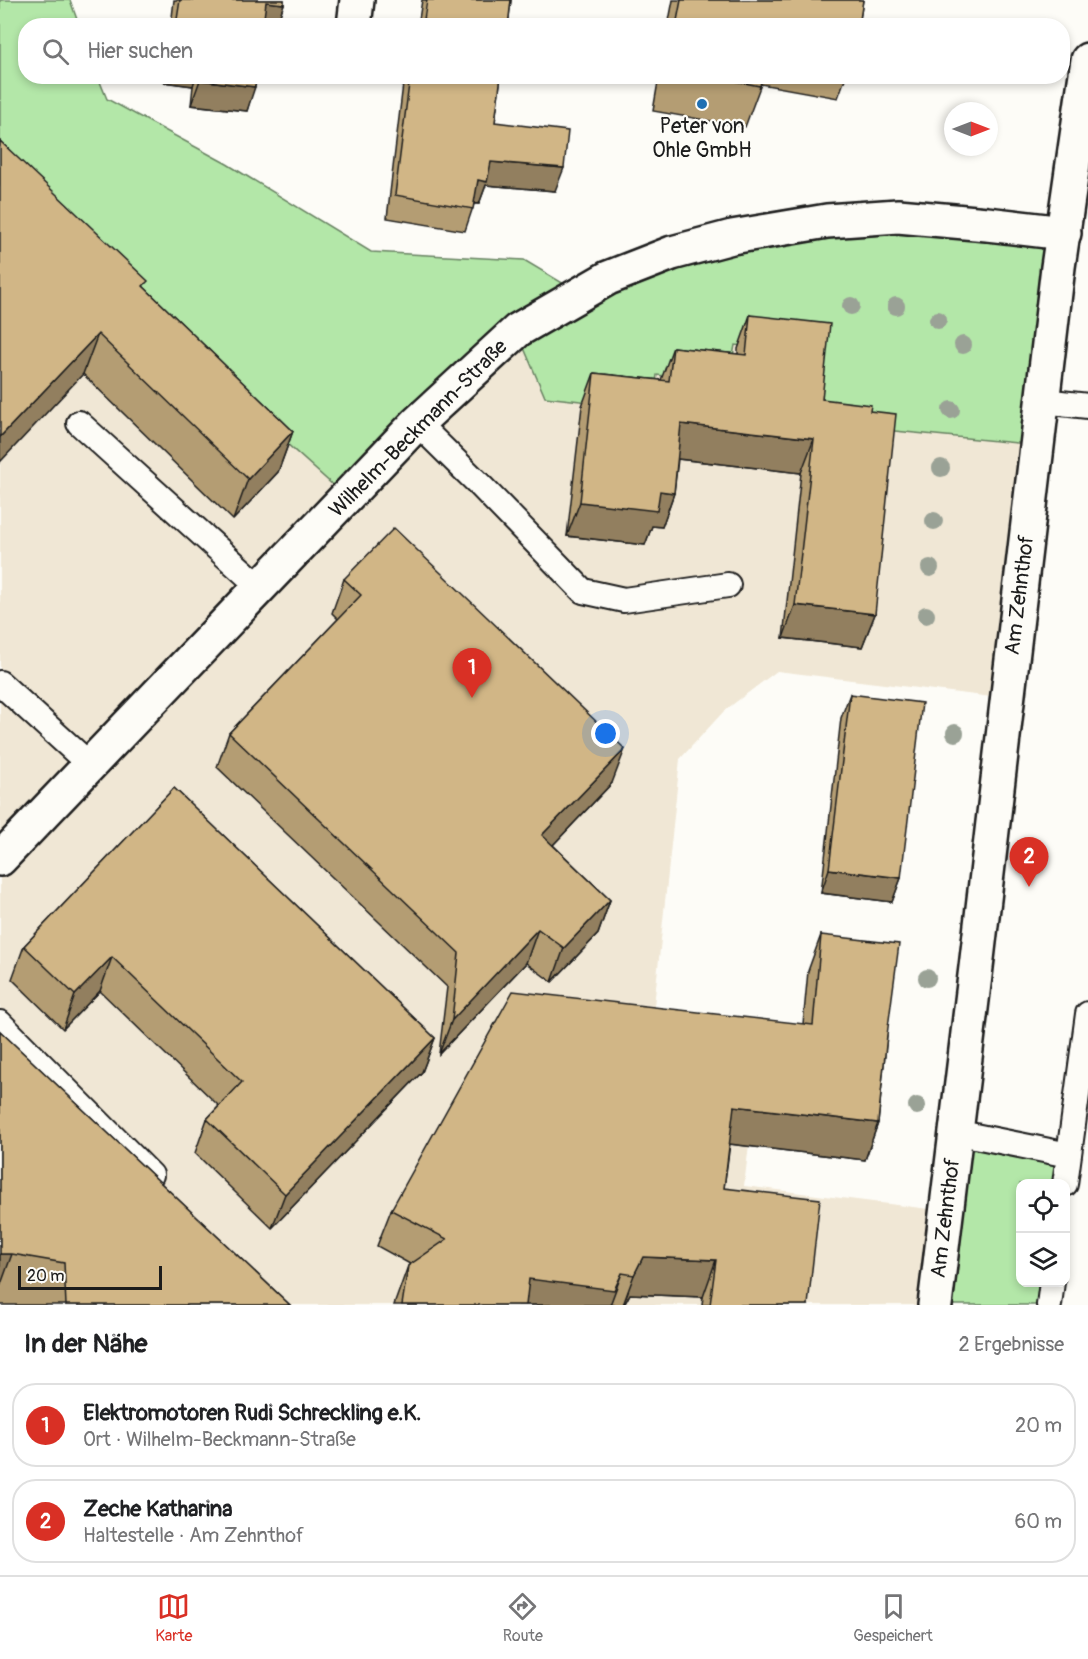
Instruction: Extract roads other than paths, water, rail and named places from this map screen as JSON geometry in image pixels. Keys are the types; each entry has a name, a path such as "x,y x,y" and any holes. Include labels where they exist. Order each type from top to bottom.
{"street":[{"path":"355,18 357,0"},
{"name":"Am Zehnthof","path":"935,1305 1058,267 1088,60"},
{"name":"Wilhelm-Beckmann-Straße","path":"0,859 417,423 518,330 608,278 672,253 732,237 827,221 898,216 1064,233"}],"lane":[{"path":"1043,401 1088,406"},
{"path":"79,423 260,587"},
{"path":"417,423 583,591 624,600 728,585"},
{"path":"0,683 90,765"},
{"path":"1066,1179 1088,1014"},
{"path":"0,1023 165,1189"},
{"name":"Am Zehnthof","path":"955,1132 1069,1155"},
{"path":"1050,1305 1052,1287"}],"place":[{"name":"Peter von Ohle GmbH","path":"702,104"},
{"name":"Elektromotoren Rudi Schreckling e.K.","path":"472,698"},
{"name":"Zeche Katharina","path":"1029,887"}]}
